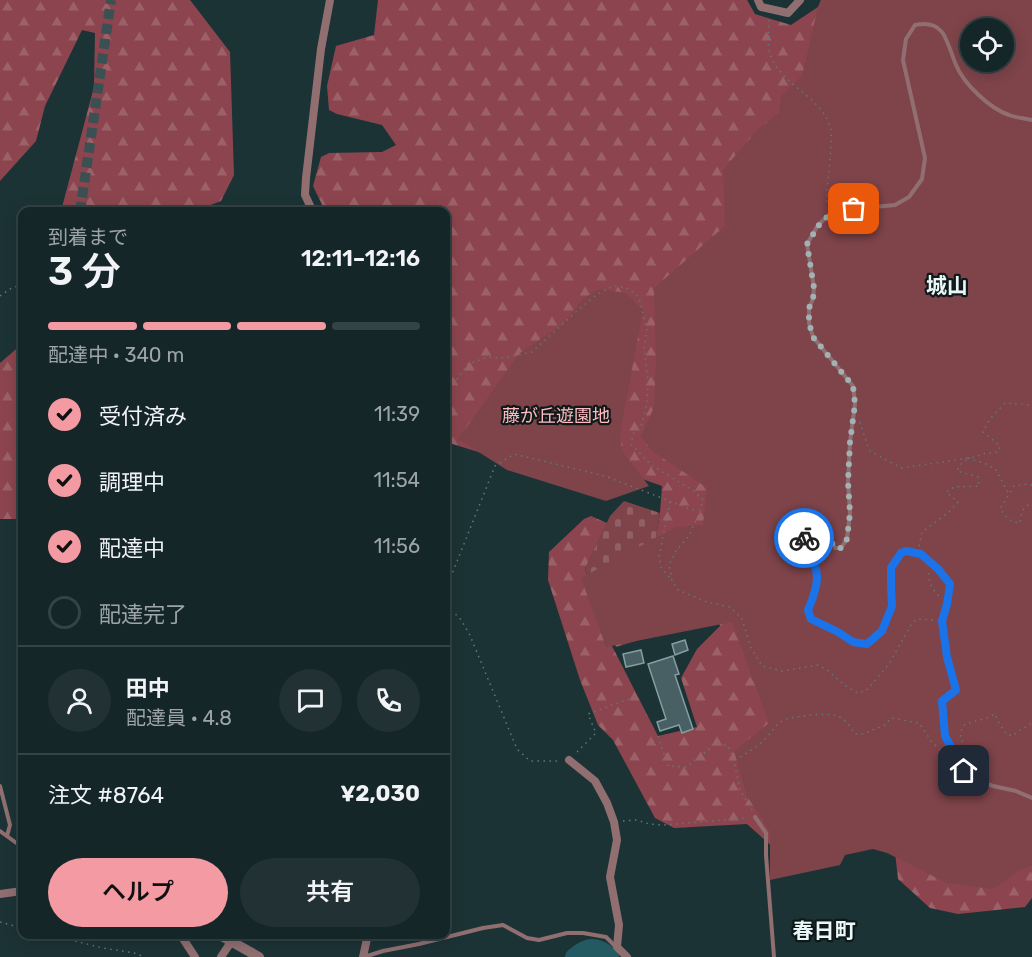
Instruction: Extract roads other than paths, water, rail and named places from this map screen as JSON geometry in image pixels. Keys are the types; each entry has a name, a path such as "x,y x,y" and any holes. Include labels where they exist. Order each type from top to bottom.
{"street":[{"path":"311,207 305,195 306,178 321,49 330,0"},
{"path":"758,0 761,7 788,13 800,0"},
{"path":"569,760 595,781 607,802 614,822 617,840 610,877 619,925 617,947 627,957"},
{"path":"0,894 18,892"},
{"path":"183,939 195,957"},
{"path":"226,939 259,957"},
{"path":"363,957 367,939"},
{"path":"221,957 231,942"}],"lane":[{"path":"1032,120 1009,115 990,105 974,91 959,72 942,31 925,23 915,25 906,39 903,60 925,158 922,179 909,197 896,205 833,211 819,225 807,244 814,288 809,308 809,323 813,337 853,386 855,404 850,442 848,482 850,513 847,539 841,548 835,548 822,526 812,520 805,524 804,541 818,578 816,591 808,610 811,619 853,642 867,644 882,631 892,606 891,568 901,553 906,551 921,554 938,569 950,584 942,621 947,657 956,690 942,701 945,736 964,771 993,786 1016,791 1032,798"},
{"path":"0,786 10,825 7,836"},
{"path":"755,817 766,833 774,957"},
{"path":"0,831 18,844"},
{"path":"450,936 503,925 527,938 539,940 567,933 583,933 606,937 617,947"},
{"path":"363,957 435,939"}],"waterway":[{"path":"574,957 592,948 601,950 610,957"}],"tunnel":[{"path":"81,207 111,0"}],"district":[{"name":"城山","path":"947,286"},
{"name":"春日町","path":"824,931"}],"park label":[{"name":"藤が丘遊園地","path":"556,416"}]}
